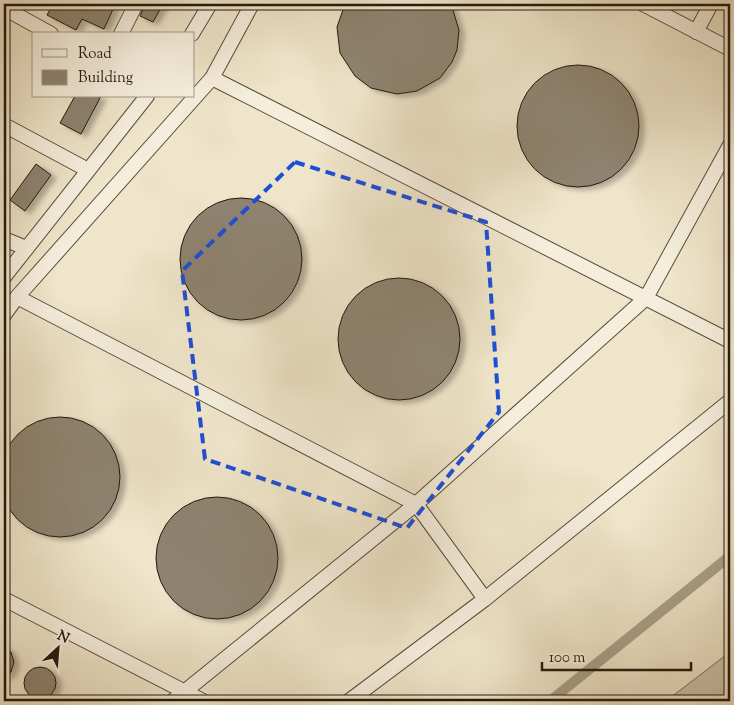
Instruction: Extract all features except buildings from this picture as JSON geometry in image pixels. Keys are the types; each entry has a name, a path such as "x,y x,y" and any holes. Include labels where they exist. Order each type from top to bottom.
{"lane":[{"path":"122,32 136,4"},
{"path":"193,32 210,4"},
{"path":"195,97 212,78 252,4"},
{"path":"643,4 730,49"},
{"path":"696,32 711,4"},
{"path":"4,8 47,32"},
{"path":"212,78 730,341"},
{"path":"4,277 145,98"},
{"path":"4,315 17,297 194,98"},
{"path":"4,125 88,170"},
{"path":"173,701 416,504 646,298 730,145"},
{"path":"4,239 26,248"},
{"path":"17,297 416,504 486,599"},
{"path":"349,701 486,599 730,401"},
{"path":"4,599 202,701"}],"highlighted area":[{"path":"295,162 486,222 499,412 407,528 205,459 182,271"}],"shaded area":[{"path":"730,652 730,701 666,701"}],"waterway":[{"path":"550,701 730,556"}]}
